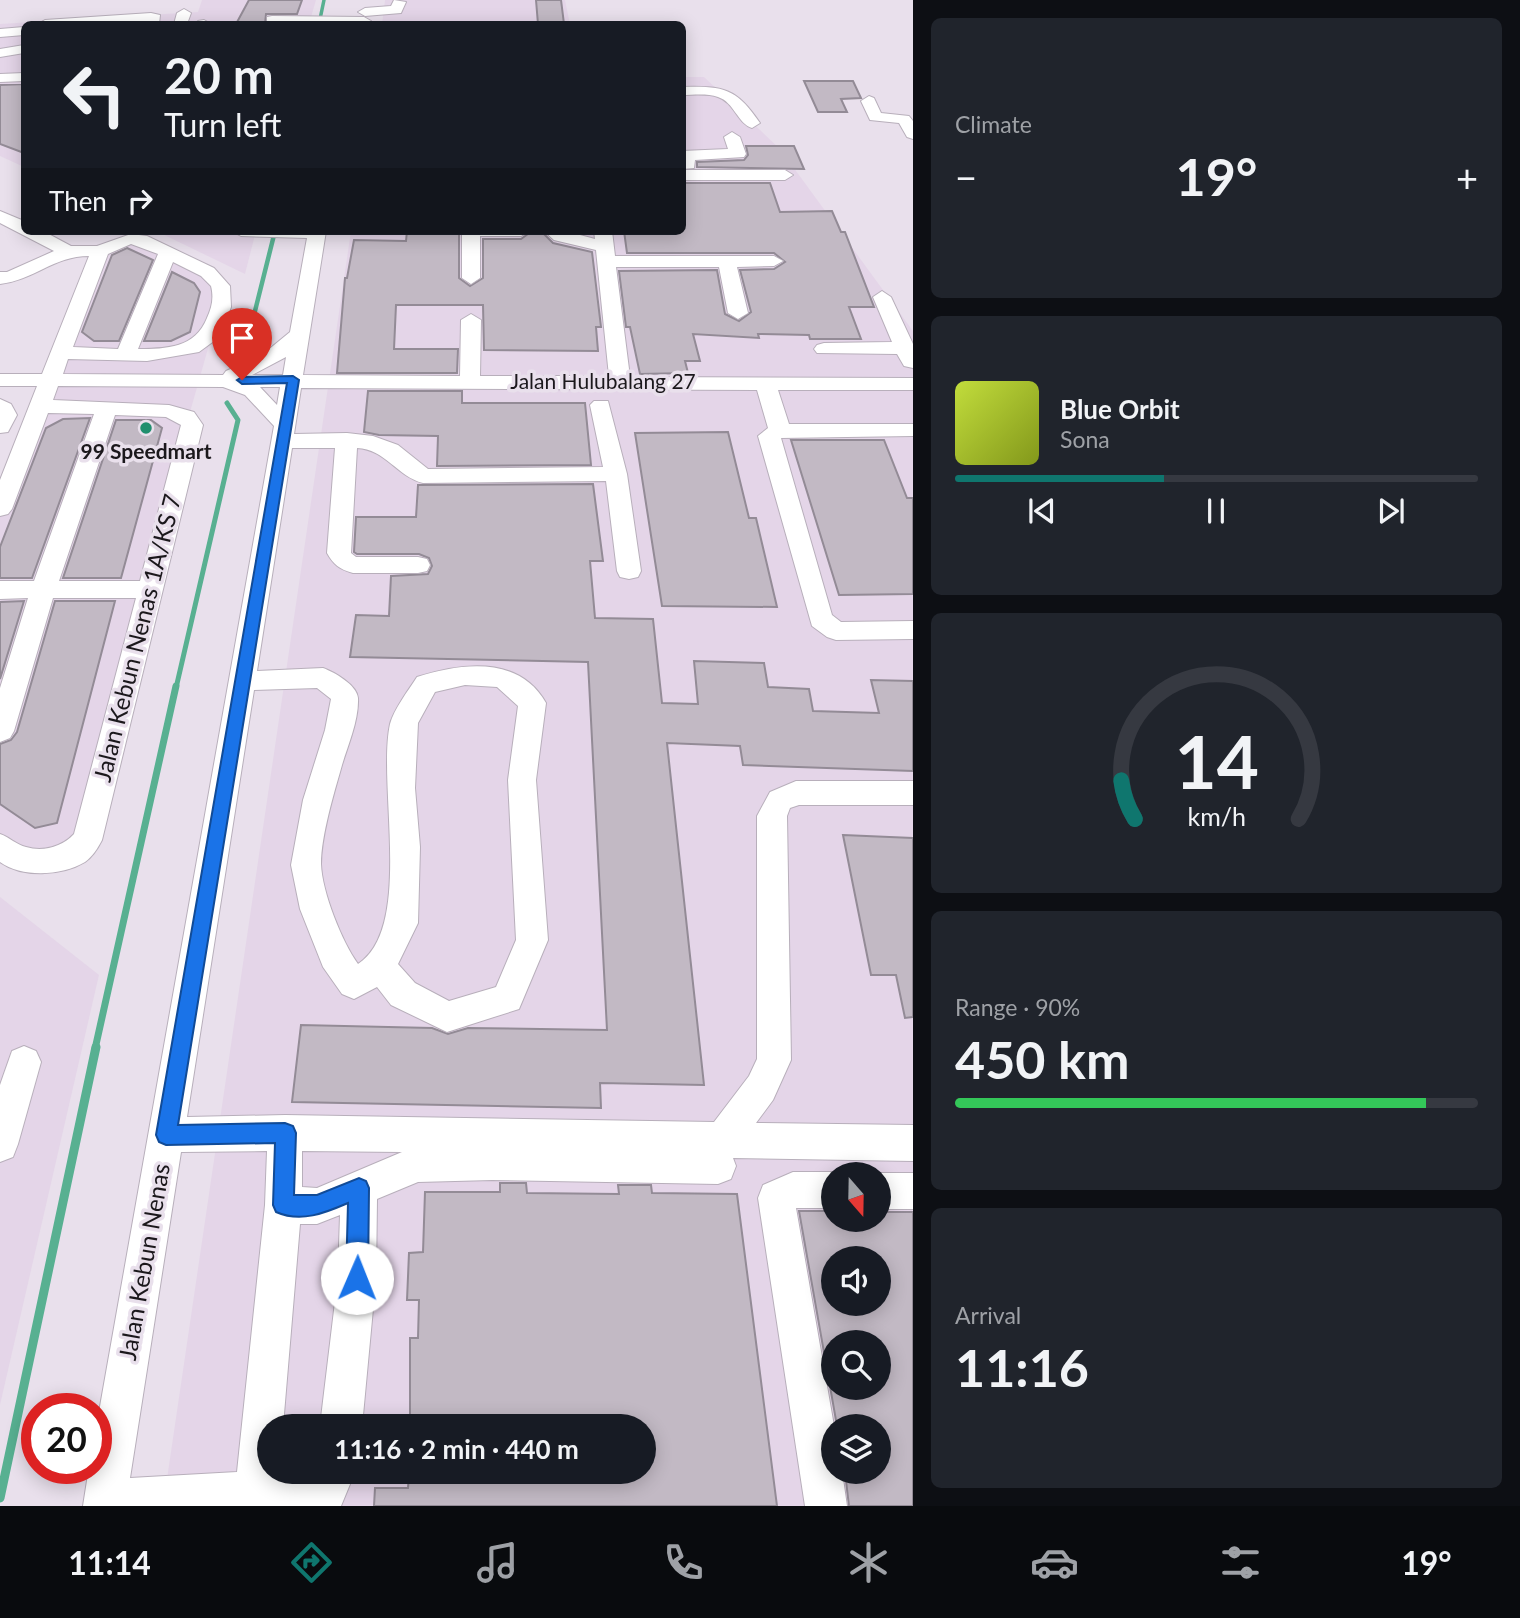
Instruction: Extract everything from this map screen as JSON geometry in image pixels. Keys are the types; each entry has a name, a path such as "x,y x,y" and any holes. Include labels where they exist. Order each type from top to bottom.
{"street":[{"path":"272,20 321,20 396,10 399,2"},
{"path":"90,21 151,17 155,18 154,21"},
{"path":"0,33 21,31"},
{"path":"0,78 21,72"},
{"path":"686,92 727,93 752,123"},
{"path":"870,101 875,117 904,119 913,134"},
{"path":"686,160 738,154 732,137"},
{"path":"686,160 785,175"},
{"path":"0,216 21,226"},
{"path":"38,235 68,251"},
{"name":"Jalan Kebun Nenas","path":"104,1504 316,235"},
{"path":"471,278 474,235"},
{"path":"574,235 606,247 727,262 774,261"},
{"path":"0,278 11,278 68,251 100,251 118,242 139,240 209,272 219,282 223,307 206,341 193,348 166,353 63,352"},
{"path":"606,247 620,382"},
{"path":"0,509 52,381 100,251"},
{"path":"126,353 168,252"},
{"path":"727,262 738,313"},
{"path":"824,349 909,357 882,297"},
{"path":"470,381 471,320"},
{"path":"230,380 290,346 300,334"},
{"name":"Jalan Hulubalang 27","path":"0,380 913,383"},
{"path":"230,380 251,391 284,433 365,441 390,450 423,476 616,474"},
{"path":"765,383 780,430"},
{"path":"601,405 616,474 629,571"},
{"name":"Jalan Kebun Nenas 1A/KS 7","path":"0,846 18,859 48,861 75,853 87,840 192,425 186,417 169,411 41,406"},
{"path":"0,731 43,590 107,409"},
{"path":"913,430 780,430 769,436 821,620 836,631 913,630"},
{"path":"347,440 339,553 344,561 353,565 418,565"},
{"path":"0,590 152,589"},
{"path":"243,681 323,678 345,696 339,730 317,800 306,865 316,909 334,957 354,984 380,967 402,923 405,847 401,788 404,723 426,684 464,675 504,678 532,703 522,780 532,940 507,998 447,1017 403,994 380,967"},
{"path":"721,1153 761,1088 774,1060 772,816 780,800 796,793 913,793"},
{"path":"0,1144 24,1062"},
{"path":"166,1135 285,1133 721,1153"},
{"path":"256,1493 283,1205 285,1133"},
{"path":"283,1205 317,1206 418,1164 570,1163 913,1143"},
{"path":"342,1414 357,1278 359,1188"},
{"path":"821,1190 793,1190 776,1198 826,1506"},
{"path":"891,1191 913,1191"},
{"path":"320,1506 329,1484"},
{"path":"104,1504 256,1493 285,1495 299,1499 307,1506"}],"shaded area":[{"path":"202,0 316,0 310,21 50,21 198,12"},
{"path":"385,0 565,0 569,21 382,21"},
{"path":"21,23 21,166 0,156 0,24"},
{"path":"686,77 704,77 780,149 913,331 913,1506 163,1506 350,235 686,235"},
{"path":"164,235 255,235 245,274"},
{"path":"130,241 207,273 220,306 181,444 81,839 49,856 0,838 0,513 104,252"},
{"path":"0,897 99,975 0,1405"}],"building":[{"path":"249,0 302,0 297,14 266,14 265,21 238,21"},
{"path":"536,0 561,0 564,21 538,21"},
{"path":"804,81 853,81 861,98 841,99 847,112 818,112"},
{"path":"21,84 21,152 0,144 0,85"},
{"path":"746,146 794,146 804,169 697,167 697,162 744,160 748,155"},
{"path":"686,183 770,183 780,212 832,211 841,232 845,232 874,307 849,307 861,339 810,339 809,335 758,334 759,338 693,334 700,361 685,361 688,373 640,374 630,327 626,327 619,271 717,270 725,314 739,321 751,312 740,270 774,269 785,262 774,253 627,253 625,235 686,235"},
{"path":"407,235 459,235 459,278 470,286 483,278 483,239 521,239 526,235 545,235 553,243 592,252 601,327 596,327 598,351 484,350 483,305 396,305 394,349 458,349 457,373 337,373 345,278 354,240 406,241"},
{"path":"127,248 153,260 119,341 94,341 82,332 112,255"},
{"path":"172,272 194,283 200,292 190,332 171,341 144,341"},
{"path":"368,391 462,391 462,403 585,403 591,465 437,466 438,436 379,435 364,432"},
{"path":"90,418 32,578 0,578 0,547 46,428 63,419"},
{"path":"116,420 151,420 162,428 121,578 63,578"},
{"path":"728,432 749,518 756,518 777,607 662,606 635,433"},
{"path":"791,440 884,440 907,498 913,498 913,594 839,595"},
{"path":"593,484 603,561 590,561 595,618 653,619 662,703 698,704 694,661 764,663 768,687 809,689 813,711 879,713 871,680 913,681 913,771 743,765 740,746 667,743 704,1085 600,1083 601,1108 292,1102 301,1025 432,1028 448,1034 468,1028 607,1030 588,662 350,657 356,615 389,616 391,576 428,574 432,566 429,558 419,554 357,554 354,552 356,517 416,517 418,485"},
{"path":"24,601 0,679 0,602"},
{"path":"55,601 115,601 57,823 35,828 0,804 0,744 11,740 17,732"},
{"path":"843,835 913,838 913,1017 905,1018 896,975 871,975"},
{"path":"500,1183 526,1183 527,1193 619,1194 618,1185 651,1185 652,1193 737,1194 777,1506 374,1506 375,1488 408,1488 408,1484 656,1484 656,1414 410,1414 410,1338 418,1338 419,1300 407,1300 409,1253 423,1252 425,1192 500,1192"},
{"path":"799,1211 821,1211 821,1232 891,1232 891,1212 913,1212 913,1506 849,1506 846,1484 891,1484 891,1414 835,1414 832,1400 891,1400 891,1330 821,1330 821,1335"}],"waterway":[{"path":"320,21 324,0"},
{"path":"238,347 248,339 274,235"},
{"path":"176,688 238,420 227,403"},
{"path":"95,1049 176,686"},
{"path":"0,1498 96,1047"}],"place":[{"name":"99 Speedmart","path":"146,428"}],"route":[{"path":"242,380 293,380 166,1135 285,1133 283,1205 317,1206 359,1188 357,1278"}]}
